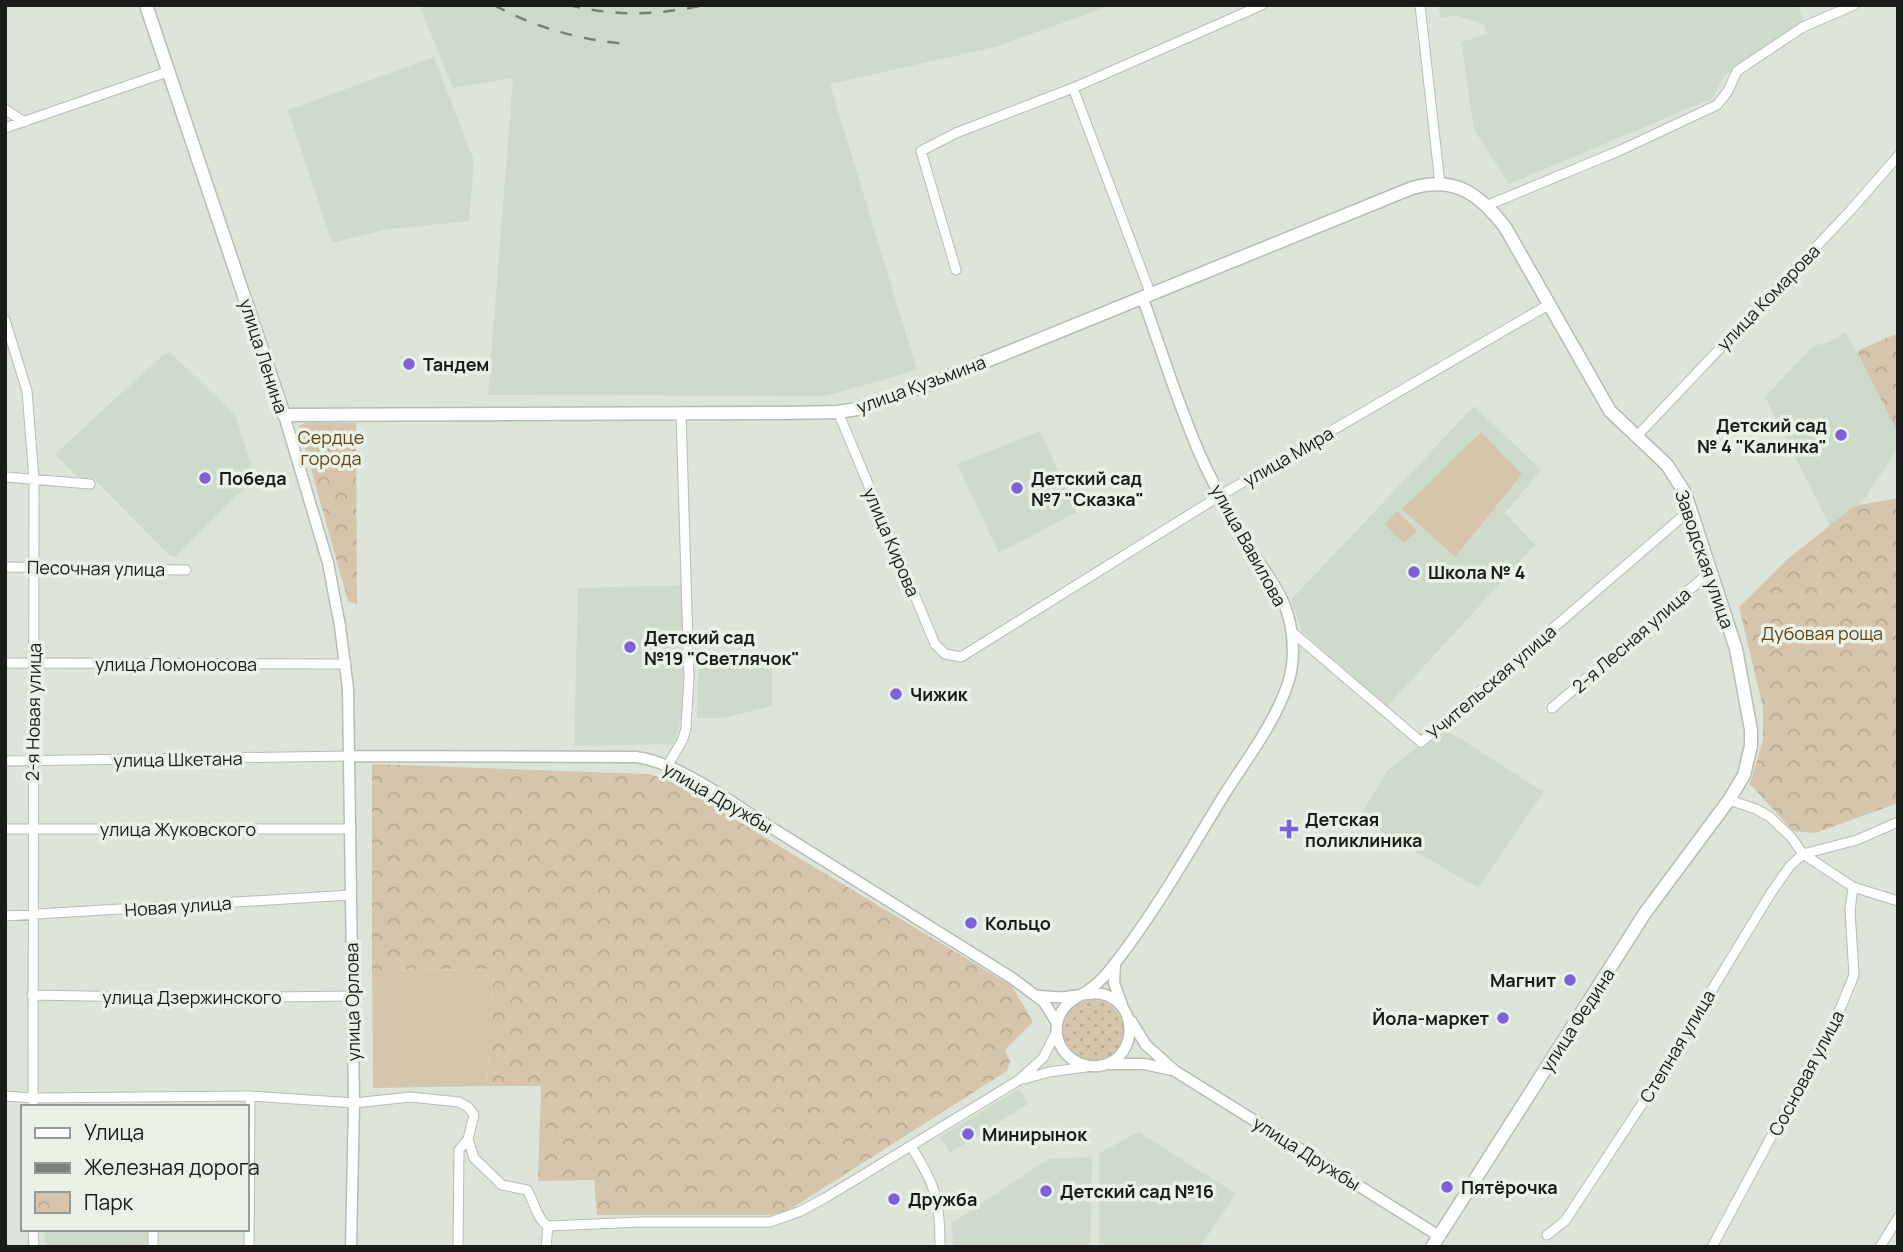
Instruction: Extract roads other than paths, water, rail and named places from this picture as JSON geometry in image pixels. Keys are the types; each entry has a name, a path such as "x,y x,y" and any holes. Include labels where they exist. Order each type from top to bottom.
{"main road":[{"name":"улица Ленина","path":"146,5 284,415"},
{"name":"Заводская улица","path":"1440,184 1468,191 1488,205 1505,227 1610,411 1674,473 1690,510 1736,649 1751,730 1751,746 1744,775 1729,800"},
{"name":"улица Кузьмина","path":"284,415 838,412 889,400 1412,188 1440,184"},
{"name":"улица Федина","path":"1436,1241 1645,913 1729,800"}],"street":[{"path":"956,270 921,151 1262,5"},
{"path":"1420,5 1440,184"},
{"path":"1488,205 1621,150 1717,105 1728,91 1737,71 1803,27 1854,5"},
{"path":"5,128 170,71"},
{"name":"улица Вавилова","path":"1073,88 1199,451 1245,544 1283,601 1291,631 1292,667 1275,713 1177,872 1115,964 1083,994"},
{"path":"5,109 24,122"},
{"name":"улица Комарова","path":"1637,436 1850,211 1898,156"},
{"name":"улица Мира","path":"961,657 1221,495 1548,305"},
{"name":"2-я Новая улица","path":"5,320 27,391 34,480 32,1102"},
{"path":"668,765 683,739 686,728 689,678 681,412"},
{"name":"улица Кирова","path":"838,412 935,644 945,654 961,657"},
{"name":"улица Ленина","path":"284,415 328,564 346,664 350,757"},
{"path":"5,477 90,484"},
{"name":"Учительская улица","path":"1291,631 1421,742 1690,510"},
{"name":"Песочная улица","path":"5,567 186,570"},
{"name":"2-я Лесная улица","path":"1552,708 1710,572"},
{"name":"улица Ломоносова","path":"5,663 346,664"},
{"name":"улица Дружбы","path":"350,757 653,759 668,765 1039,996"},
{"name":"улица Шкетана","path":"5,761 350,757"},
{"name":"улица Орлова","path":"350,757 354,1103 351,1247"},
{"path":"1729,800 1770,817 1791,837 1803,854 1853,887 1898,901"},
{"path":"1803,854 1857,840 1898,822"},
{"name":"улица Жуковского","path":"5,829 351,830"},
{"name":"Степная улица","path":"1547,1235 1565,1221 1644,1101 1770,893 1790,866 1803,854"},
{"name":"Сосновая улица","path":"1712,1247 1841,1007 1854,975 1850,910 1853,887"},
{"name":"Новая улица","path":"5,916 351,895"},
{"path":"1107,1064 1121,1055 1129,1041 1130,1024 1114,983 1115,964"},
{"path":"468,1139 474,1158 502,1185 527,1190 538,1210 540,1220 548,1226 642,1222 770,1222 825,1199 1019,1080 1043,1058 1069,1002 1083,994"},
{"name":"улица Дзержинского","path":"32,995 195,998 352,996"},
{"path":"1039,996 1105,995 1125,1012 1146,1045 1175,1071"},
{"path":"1039,996 1057,1027 1062,1048 1067,1055 1082,1065 1090,1066"},
{"path":"1019,1080 1049,1072 1107,1064 1144,1064 1175,1071"},
{"name":"улица Дружбы","path":"1175,1071 1436,1241"},
{"path":"5,1096 32,1102 153,1102 250,1097 354,1103 410,1097 459,1102 468,1107 474,1115 468,1139 459,1150 458,1247"},
{"path":"248,1247 250,1097"},
{"path":"911,1146 936,1191 940,1247"},
{"path":"1880,1247 1898,1218"},
{"path":"546,1247 548,1226"}],"railway":[{"path":"494,5 558,31 625,44"},
{"path":"568,5 621,13 670,11 706,5"}],"place":[{"name":"Тандем","path":"409,364"},
{"name":"Детский сад № 4 \"Калинка\"","path":"1841,435"},
{"name":"Победа","path":"205,478"},
{"name":"Детский сад №7 \"Сказка\"","path":"1017,488"},
{"name":"Школа № 4","path":"1414,572"},
{"name":"Детский сад №19 \"Светлячок\"","path":"630,647"},
{"name":"Чижик","path":"896,694"},
{"name":"Детская поликлиника","path":"1289,829"},
{"name":"Кольцо","path":"971,923"},
{"name":"Магнит","path":"1570,980"},
{"name":"Йола-маркет","path":"1503,1018"},
{"name":"Минирынок","path":"968,1134"},
{"name":"Пятёрочка","path":"1447,1187"},
{"name":"Детский сад №16","path":"1046,1191"},
{"name":"Дружба","path":"894,1199"}],"park label":[{"name":"Сердце города","path":"331,447"},
{"name":"Дубовая роща","path":"1822,633"}]}
